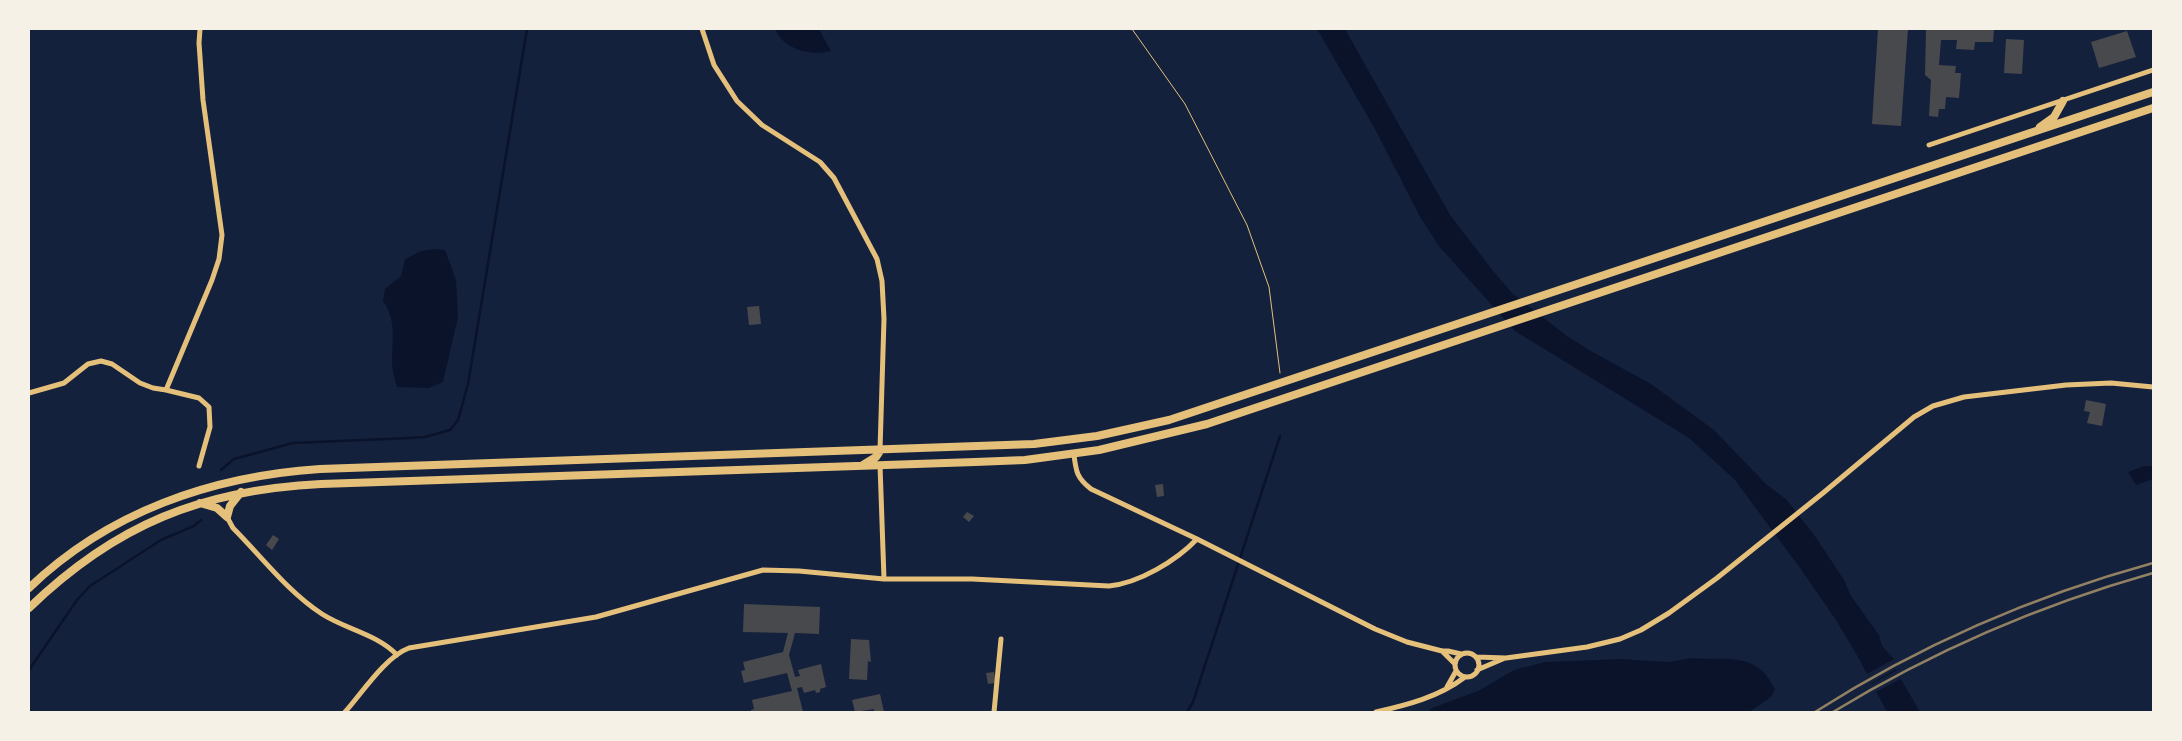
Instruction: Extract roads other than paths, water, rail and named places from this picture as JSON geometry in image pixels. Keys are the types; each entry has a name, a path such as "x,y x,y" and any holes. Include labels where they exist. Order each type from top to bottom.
{"main road":[{"path":"29,588 42,575 81,546 133,516 190,492 240,478 267,474 329,469 1025,445 1097,436 1170,420 1470,322 2153,92"},
{"path":"2036,131 2054,116 2063,101"},
{"path":"29,608 50,587 94,553 137,528 198,503 241,492 321,484 1016,460 1074,455 1173,434 2153,108"},
{"path":"862,466 876,458 880,451"},
{"path":"198,503 217,508 227,517 230,506 241,492"}],"street":[{"path":"166,390 212,280 219,258 222,235 203,100 199,43 200,29"},
{"path":"702,29 714,65 737,101 762,125 820,162 834,178 877,259 882,281 884,319 880,451"},
{"path":"1929,145 2153,70"},
{"path":"29,394 64,383 88,364 101,361 112,364 140,383 153,388 199,398 209,407 210,427 198,466"},
{"path":"1442,652 1468,653 1476,657 1506,658 1587,647 1620,639 1641,630 1669,613 1717,578 1914,417 1933,406 1964,397 2066,385 2111,383 2153,387"},
{"path":"1074,455 1076,470 1080,480 1091,489 1197,538 1387,635 1442,652 1455,664"},
{"path":"880,465 884,579"},
{"path":"227,517 233,528 309,604 322,614 382,643 397,654"},
{"path":"345,712 397,654 409,648 596,617 763,570 799,571 884,579 972,579 1113,585 1141,578 1185,549 1197,538"},
{"path":"994,712 1001,639"},
{"path":"1448,687 1456,671 1455,664 1461,654"},
{"path":"1376,712 1425,699 1452,686 1465,677 1473,675 1477,670 1479,662 1476,657"},
{"path":"1477,670 1506,658"},
{"path":"1456,671 1465,677"}],"water":[{"path":"775,29 819,29 831,51 815,53 798,50 784,42"},
{"path":"1317,29 1345,29 1450,215 1513,294 1567,336 1651,384 1714,430 1766,484 1787,500 1817,539 1844,580 1851,596 1879,635 1882,646 1894,659 1894,667 1920,712 1887,712 1836,620 1735,480 1689,438 1515,331 1438,245 1419,215 1375,129"},
{"path":"445,250 456,280 458,317 443,382 429,388 397,387 392,366 392,323 383,301 385,289 401,276 405,259 421,251"},
{"path":"2144,466 2153,466 2153,479 2136,485 2128,472"},
{"path":"1692,658 1729,659 1750,663 1759,668 1775,689 1771,697 1749,712 1428,712 1432,708 1478,691 1514,670 1545,662 1622,659 1668,662"}],"waterway":[{"path":"221,470 234,459 293,443 425,437 450,430 458,420 468,384 527,29"},
{"path":"1187,712 1193,702 1280,436"},
{"path":"29,670 77,600 90,586 161,540 194,526 201,520"}],"railway":[{"path":"1815,712 1895,665 1978,625 2064,591 2153,563"},
{"path":"1833,712 1909,669 1988,632 2069,600 2153,573"}]}
